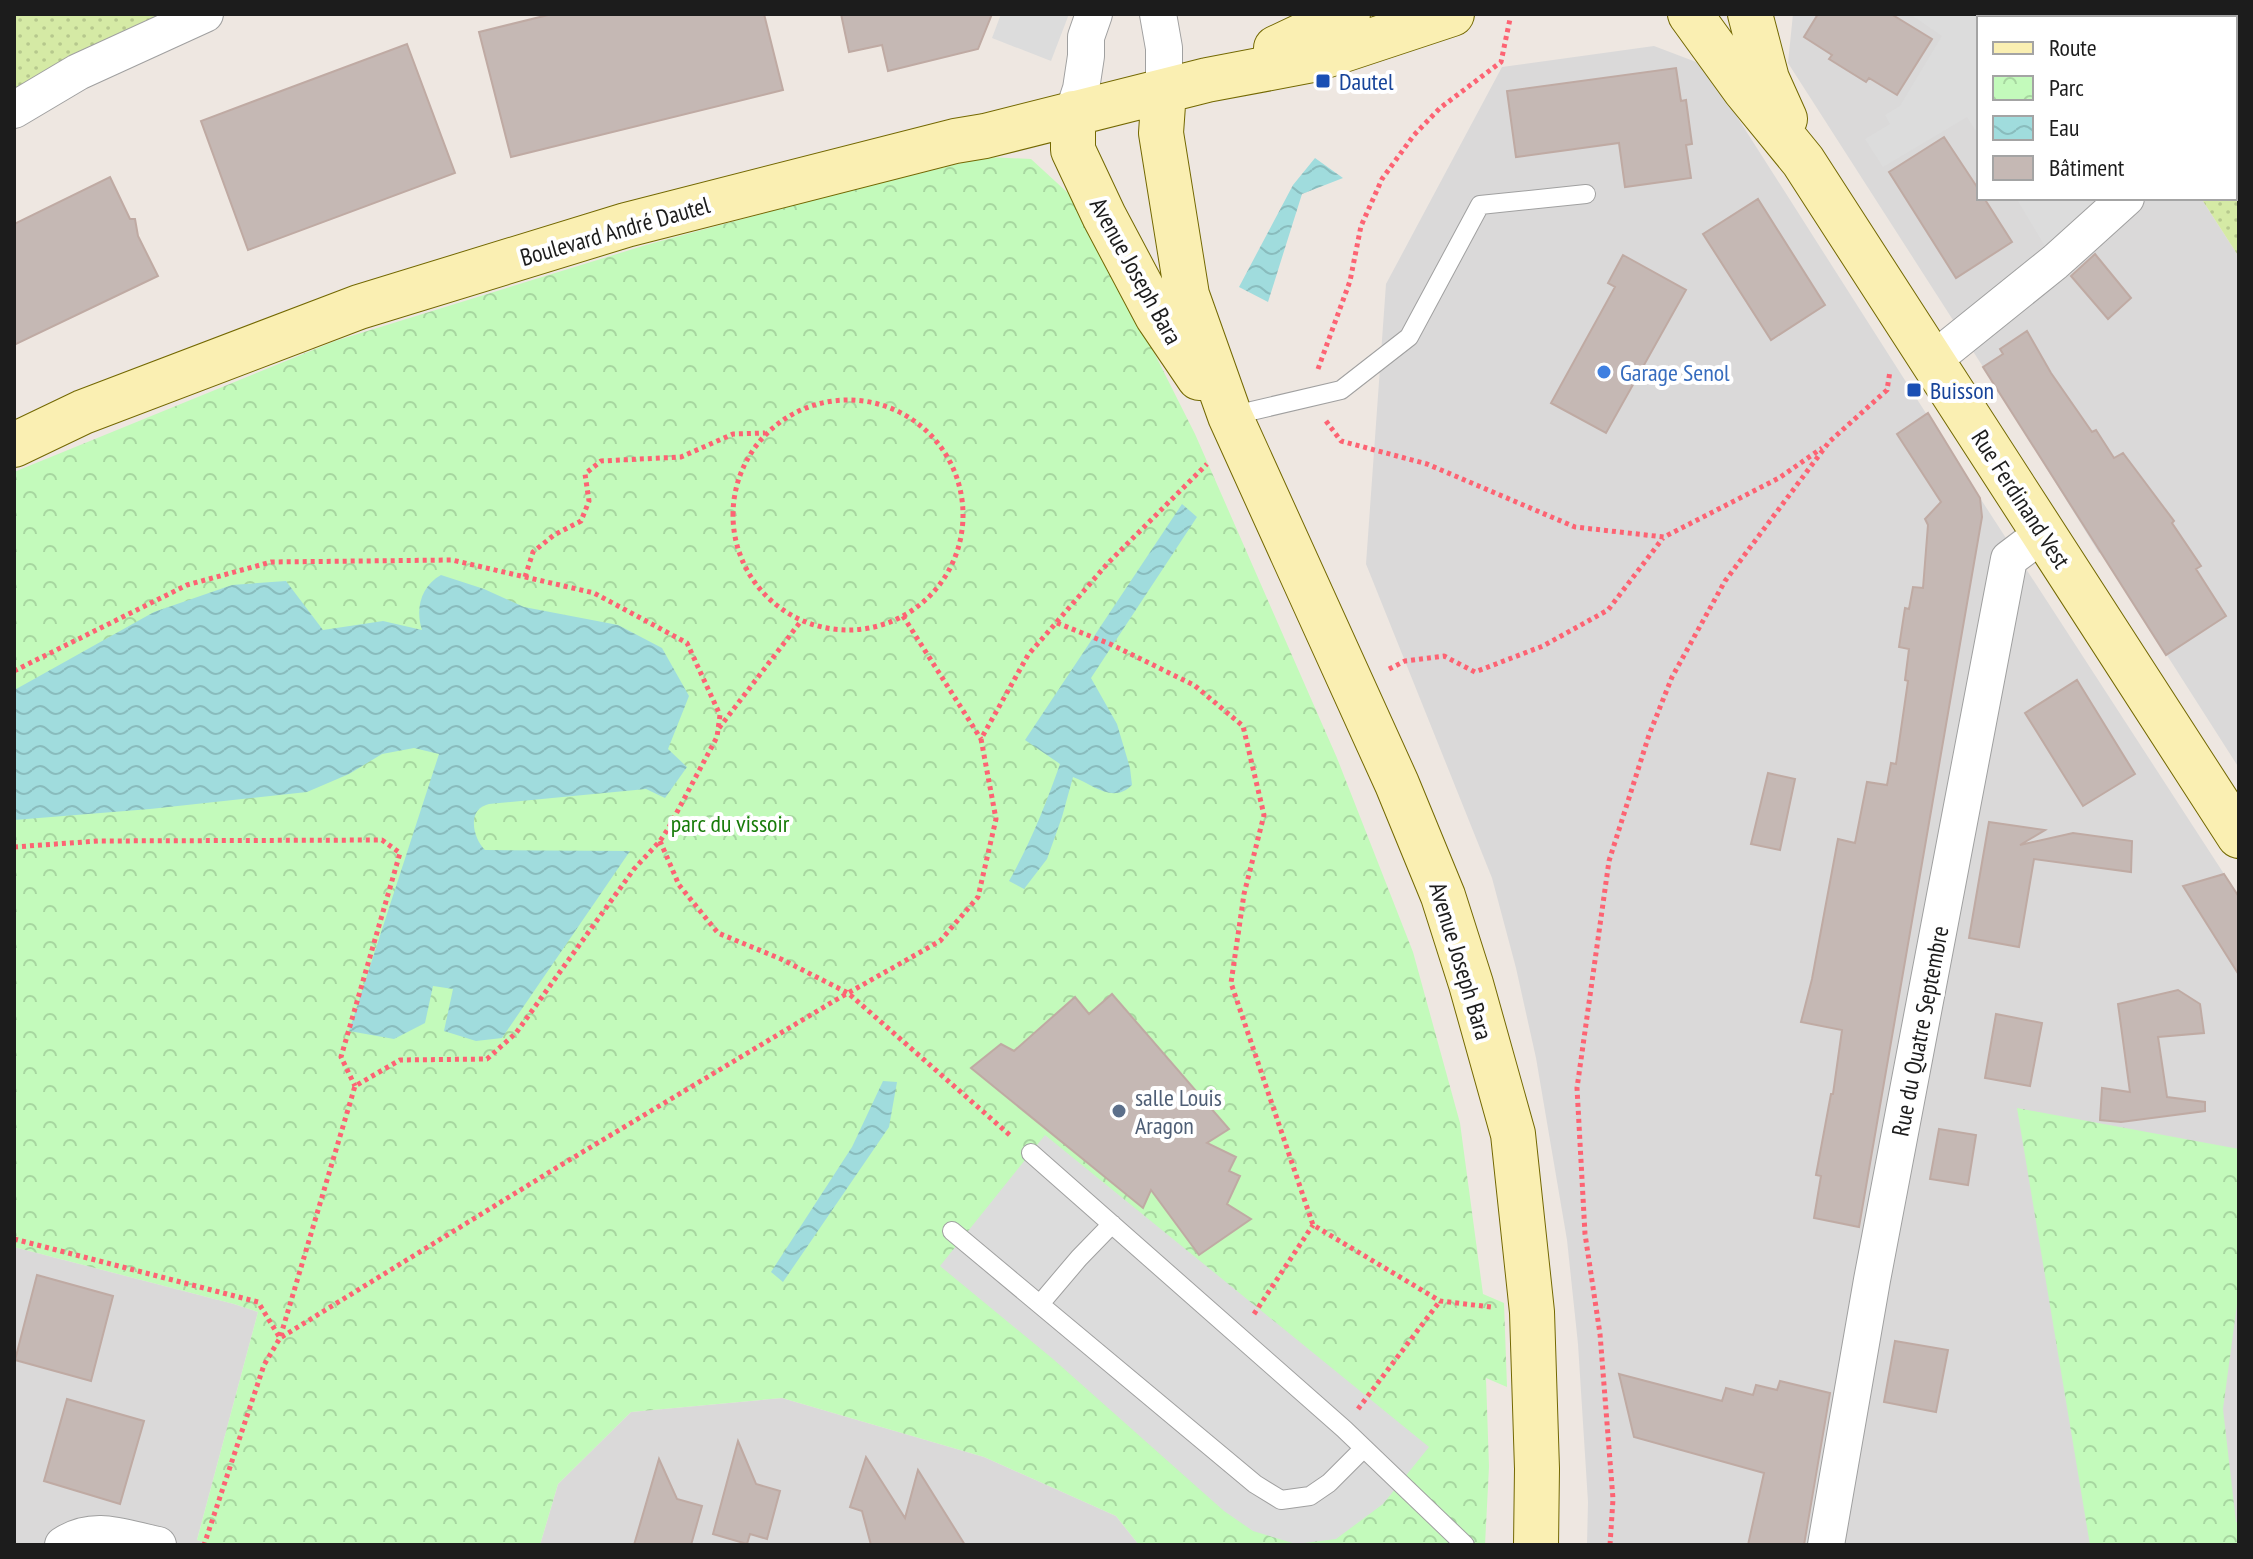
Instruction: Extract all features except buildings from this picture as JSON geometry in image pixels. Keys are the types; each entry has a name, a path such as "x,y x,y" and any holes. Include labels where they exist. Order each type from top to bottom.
{"street":[{"path":"14,110 78,72 205,14"},
{"path":"1073,113 1081,89 1086,37 1094,14"},
{"path":"1158,14 1164,48 1164,91"},
{"name":"Boulevard André Dautel","path":"1234,74 1288,41 1348,14"},
{"name":"Boulevard André Dautel","path":"14,445 83,412 359,307 626,225 955,141 1234,74 1313,60 1452,14"},
{"name":"Rue Ferdinand Vest","path":"1690,14 1745,90 1803,161 2239,836"},
{"name":"Rue Ferdinand Vest","path":"1750,14 1767,79 1803,161"},
{"name":"Avenue Joseph Bara","path":"1164,91 1161,133 1187,295 1237,430 1397,784 1443,896 1513,1134 1532,1312 1536,1545"},
{"name":"Avenue Joseph Bara","path":"1073,113 1073,150 1104,216 1157,316 1237,430"},
{"path":"1932,361 2055,262 2124,200"},
{"name":"Rue du Quatre Septembre","path":"1826,1545 1872,1280 2009,559 2042,534"},
{"path":"63,1545 80,1535 104,1533 158,1545"}],"lane":[{"path":"1237,430 1310,395 1341,390 1409,337 1480,205 1586,194"},
{"path":"1031,1153 1344,1429 1465,1545"},
{"path":"1040,1304 1112,1224"},
{"path":"952,1231 1255,1484 1281,1500 1310,1496 1329,1483 1364,1448"}],"path":[{"path":"1510,19 1501,62 1440,108 1414,135 1382,179 1361,226 1350,281 1310,395 1341,441 1427,464 1575,527 1664,537"},
{"path":"1354,688 1405,661 1444,656 1475,672 1543,646 1608,610 1664,537 1779,478 1829,442 1887,390"},
{"path":"831,399 868,400 903,413 935,437 956,470 965,509 960,548 942,584 914,611 878,627 839,631 801,621 769,600 747,571 734,536 733,498 744,463 766,433 796,411 831,399"},
{"path":"981,739 1028,655 1108,563 1237,430"},
{"path":"525,577 533,552 554,535 581,521 589,501 585,474 601,461 681,457 733,434 766,433"},
{"path":"1610,1545 1613,1499 1600,1334 1585,1234 1577,1088 1609,861 1649,735 1672,677 1725,581 1829,442"},
{"path":"14,671 187,585 271,562 452,560 594,593 687,643 720,715 717,737 660,841 634,869 516,1033 487,1059 400,1060 355,1086"},
{"path":"280,1338 561,1165 940,941 978,897 996,819 981,739 903,616"},
{"path":"718,729 801,621"},
{"path":"1057,623 1110,644 1194,685 1243,726 1264,815 1244,894 1231,983 1313,1225 1440,1301 1532,1312"},
{"path":"14,847 98,841 382,840 400,853 341,1057 355,1086 280,1338 264,1365 204,1545"},
{"path":"660,841 679,885 718,933 781,959 848,993 1031,1153"},
{"path":"1239,1337 1313,1225"},
{"path":"14,1239 258,1302 280,1338"},
{"path":"1344,1429 1440,1301"}],"shaded area":[{"path":"1001,14 1069,14 1051,61 992,38"},
{"path":"1793,14 2082,14 2084,16 1977,16 1977,200 2202,200 2239,257 2239,768 2099,553 1788,63"},
{"path":"1910,14 2081,16 1977,16 1977,133 1967,117 1883,167 1865,139 1890,124 1885,115 1900,106 1942,36"},
{"path":"1654,46 1704,65 2239,897 2239,1545 1587,1545 1588,1502 1578,1344 1567,1240 1536,1058 1516,968 1492,878 1366,564 1386,284 1502,67"},
{"path":"2017,200 2097,200 2045,246"},
{"path":"1045,1135 1429,1447 1383,1504 1336,1539 1296,1544 1253,1531 1224,1511 1053,1359 940,1266"},
{"path":"14,1247 258,1312 197,1540 213,1545 14,1545"},
{"path":"782,1398 984,1457 1116,1516 1139,1545 540,1545 558,1484 631,1412"}],"green space":[{"path":"14,14 176,14 14,103"},
{"path":"2239,115 2239,257 2202,200 2237,200"},
{"name":"parc du vissoir","path":"986,157 1031,159 1068,193 1108,261 1195,434 1337,758 1413,952 1460,1123 1483,1294 1504,1303 1507,1387 1486,1378 1489,1467 1485,1545 1139,1545 1116,1516 984,1457 782,1398 631,1412 558,1484 540,1545 213,1545 197,1540 258,1312 14,1247 14,472 335,341 646,245"},
{"path":"2017,1108 2239,1149 2239,1289 2223,1409 2236,1522 2239,1523 2239,1545 2090,1545"}],"water":[{"path":"1315,158 1343,178 1302,194 1268,302 1239,287 1293,185"},
{"path":"1182,504 1197,517 1091,678 1117,724 1132,785 1118,793 1111,793 1073,777 1047,859 1024,889 1009,881 1037,824 1060,764 1025,740"},
{"path":"441,575 484,589 524,607 618,625 662,648 689,696 668,749 687,767 665,798 646,789 489,804 477,812 475,831 485,850 630,851 502,1038 476,1041 444,1031 453,989 433,986 425,1023 394,1039 349,1031 439,754 414,748 382,754 349,774 307,792 14,820 14,690 154,612 232,585 286,581 323,630 383,621 422,630 419,614 421,599 429,585"},
{"path":"883,1081 897,1082 889,1127 783,1282 771,1272 852,1147"}],"place":[{"name":"Dautel","path":"1323,81"},
{"name":"Garage Senol","path":"1604,372"},
{"name":"Buisson","path":"1914,390"},
{"name":"salle Louis Aragon","path":"1119,1111"}]}
